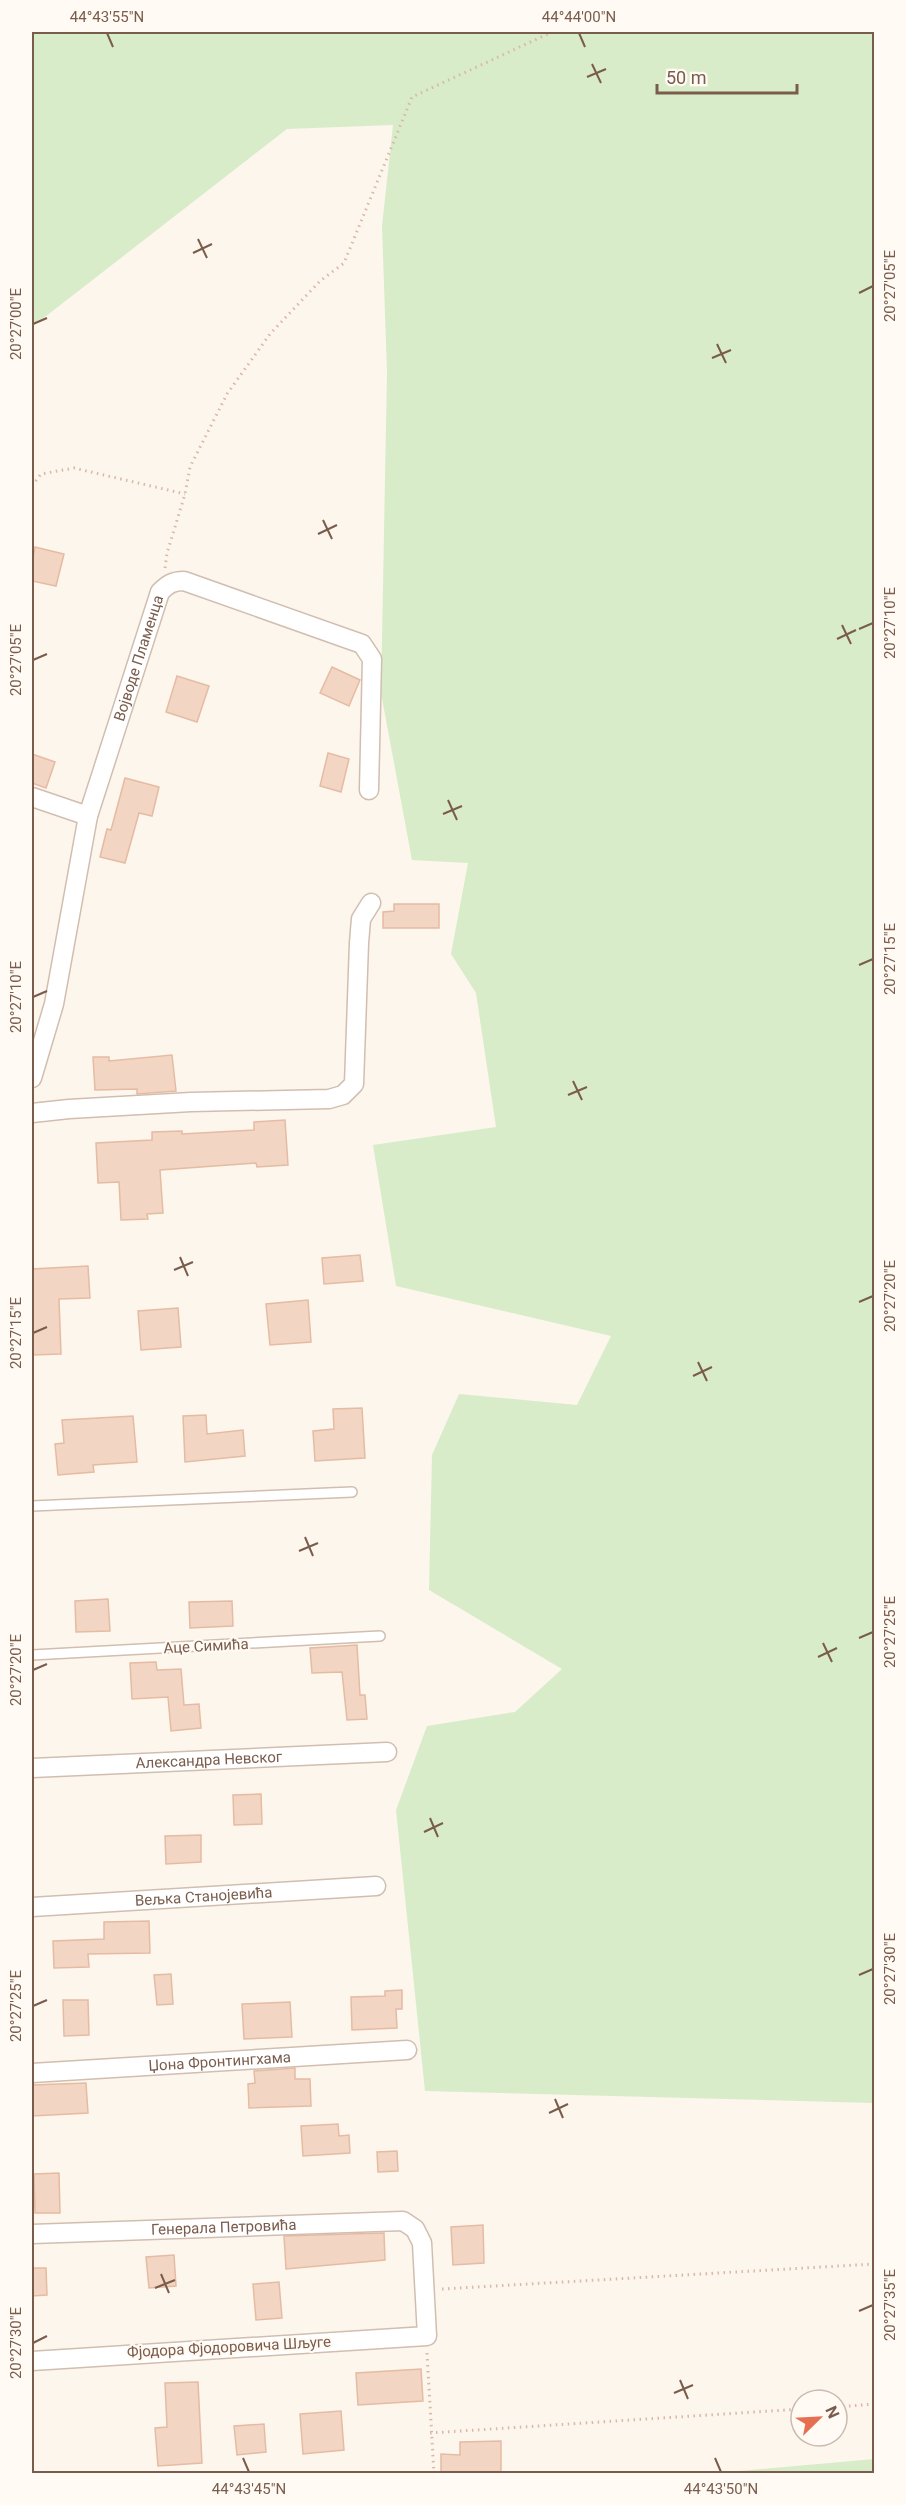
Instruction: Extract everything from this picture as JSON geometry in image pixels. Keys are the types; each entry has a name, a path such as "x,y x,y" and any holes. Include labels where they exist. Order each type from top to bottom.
{"street":[{"name":"Војводе Пламенца","path":"32,1078 54,1004 88,816 160,592 167,585 176,581 184,582 362,644 372,659 369,790"},
{"path":"32,797 88,816"},
{"path":"32,1113 191,1102 329,1099 343,1095 354,1084 361,919 371,903"},
{"name":"Александра Невског","path":"32,1768 387,1752"},
{"name":"Вељка Станојевића","path":"32,1907 376,1886"},
{"name":"Џона Фронтингхама","path":"32,2073 407,2050"},
{"name":"Генерала Петровића","path":"32,2234 404,2221 415,2229 422,2243 425,2290"},
{"path":"425,2290 427,2336"},
{"name":"Фјодора Фјодоровича Шљуге","path":"32,2361 169,2350 427,2336"}],"lane":[{"path":"32,1506 352,1492"},
{"name":"Аце Симића","path":"32,1655 380,1636"}],"path":[{"path":"167,585 164,571 167,554 185,494 190,467 227,394 270,334 320,281 344,263 412,97 552,32"},
{"path":"32,486 41,474 74,468 185,494"},
{"path":"425,2290 874,2264"},
{"path":"427,2336 430,2433 434,2474"},
{"path":"849,2406 874,2404"},
{"path":"430,2433 460,2429 502,2429 789,2410"}],"green space":[{"path":"32,32 874,32 874,2103 425,2091 396,1810 427,1726 515,1712 562,1669 429,1590 432,1455 459,1394 577,1405 611,1336 396,1286 373,1145 496,1127 476,993 451,954 468,863 412,860 381,693 387,372 382,226 393,125 287,129 32,327"},
{"path":"874,2459 874,2473 718,2473"}],"building":[{"path":"35,547 64,554 56,586 32,581"},
{"path":"332,667 360,680 349,706 320,693"},
{"path":"177,676 209,686 197,722 166,712"},
{"path":"328,753 349,759 341,792 320,786"},
{"path":"32,754 55,762 46,788 32,783"},
{"path":"125,778 159,787 152,816 139,813 125,863 100,857 107,829 111,830"},
{"path":"394,904 439,904 439,928 383,928 383,912 394,911"},
{"path":"172,1055 176,1091 137,1094 137,1089 95,1090 93,1057 109,1057 109,1061"},
{"path":"285,1120 288,1165 257,1167 256,1163 160,1170 163,1213 147,1214 148,1219 121,1220 119,1182 98,1183 96,1143 152,1140 152,1132 182,1131 182,1134 254,1130 254,1122"},
{"path":"360,1255 363,1281 324,1284 322,1258"},
{"path":"88,1266 90,1298 59,1299 61,1354 32,1355 32,1269"},
{"path":"308,1300 311,1342 270,1345 266,1304"},
{"path":"178,1308 181,1347 141,1350 138,1311"},
{"path":"362,1408 365,1458 315,1461 313,1431 334,1429 333,1409"},
{"path":"206,1415 207,1434 243,1430 245,1456 185,1462 183,1416"},
{"path":"133,1416 137,1462 93,1465 94,1472 58,1475 55,1444 64,1443 62,1420"},
{"path":"108,1599 110,1631 76,1632 75,1601"},
{"path":"232,1601 233,1626 190,1628 189,1602"},
{"path":"357,1645 360,1695 365,1695 367,1719 347,1720 342,1672 312,1673 310,1648"},
{"path":"156,1662 157,1670 181,1669 184,1705 199,1704 201,1728 171,1731 168,1697 132,1699 130,1663"},
{"path":"261,1794 262,1824 234,1825 233,1795"},
{"path":"201,1835 201,1862 166,1864 165,1836"},
{"path":"149,1921 150,1953 88,1954 89,1967 54,1968 53,1941 104,1939 104,1922"},
{"path":"171,1974 173,2004 157,2005 154,1975"},
{"path":"402,1990 402,2009 396,2009 397,2028 352,2030 351,1997 385,1996 385,1991"},
{"path":"63,2000 88,2000 89,2035 64,2036"},
{"path":"290,2002 292,2037 244,2039 242,2004"},
{"path":"295,2068 295,2079 310,2079 311,2106 249,2108 248,2084 255,2083 254,2071"},
{"path":"86,2083 88,2113 32,2116 32,2085"},
{"path":"338,2124 339,2136 349,2135 350,2153 303,2156 301,2126"},
{"path":"397,2151 398,2171 378,2172 377,2152"},
{"path":"59,2173 60,2213 35,2213 34,2174"},
{"path":"483,2225 484,2263 453,2265 451,2227"},
{"path":"384,2233 385,2260 286,2269 284,2236"},
{"path":"174,2255 176,2286 149,2288 146,2257"},
{"path":"32,2268 46,2268 47,2295 32,2296"},
{"path":"279,2282 282,2318 256,2320 253,2284"},
{"path":"421,2369 423,2401 358,2405 356,2373"},
{"path":"198,2382 202,2463 158,2466 155,2428 167,2427 165,2383"},
{"path":"341,2411 344,2450 303,2454 300,2414"},
{"path":"264,2424 266,2452 237,2455 234,2426"},
{"path":"501,2441 501,2473 441,2473 441,2454 460,2455 460,2442"}]}
